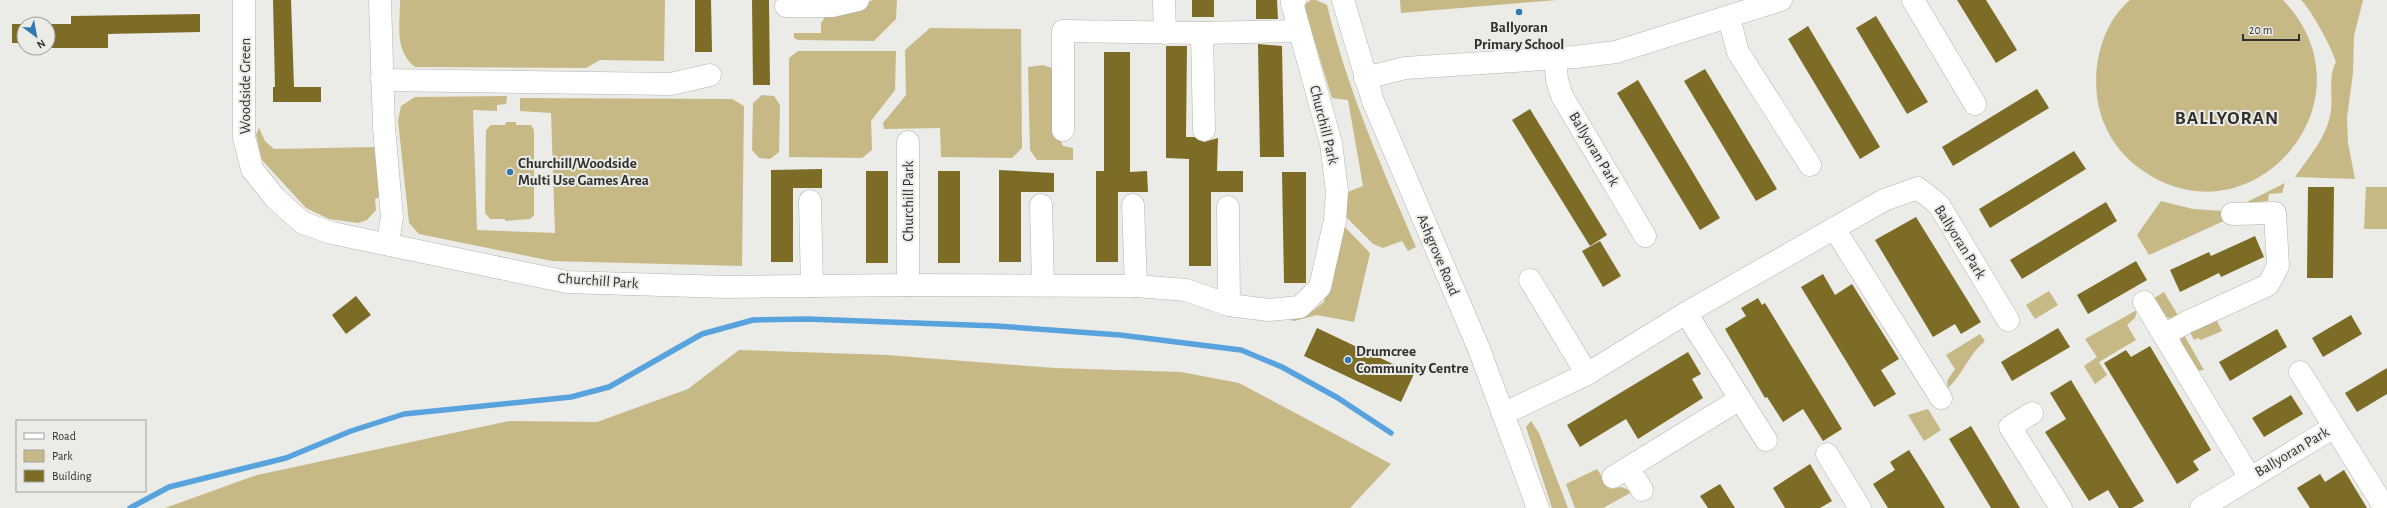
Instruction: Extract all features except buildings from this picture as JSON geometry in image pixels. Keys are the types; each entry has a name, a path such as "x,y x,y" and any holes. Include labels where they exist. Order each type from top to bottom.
{"street":[{"name":"Woodside Green","path":"244,0 244,137 252,168 274,198 302,223"},
{"path":"380,0 384,128 392,217 388,243"},
{"path":"786,6 832,6 858,0"},
{"path":"1164,0 1165,33"},
{"name":"Ashgrove Road","path":"1343,0 1365,78 1479,349 1538,508"},
{"path":"1365,78 1405,68 1555,58 1616,52 1729,18 1781,0"},
{"path":"1913,0 1975,104"},
{"name":"Churchill Park","path":"302,223 332,232 566,282 726,287 908,284 1136,286 1186,290 1229,305 1269,310 1300,307 1320,287 1335,220 1335,169 1331,143 1300,32 1293,1"},
{"path":"1729,18 1738,52 1810,165"},
{"path":"1063,130 1063,31 1202,34 1300,32"},
{"path":"1202,34 1204,130"},
{"name":"Ballyoran Park","path":"1555,58 1557,80 1562,96 1645,236"},
{"path":"382,80 671,84 710,75"},
{"name":"Churchill Park","path":"908,142 908,284"},
{"name":"Ballyoran Park","path":"1503,414 1587,374 1686,313 1884,200 1918,188 1939,205 2008,320"},
{"path":"810,201 812,286"},
{"path":"1041,205 1043,285"},
{"path":"1133,205 1136,286"},
{"path":"1228,207 1229,305"},
{"path":"2164,335 2187,322 2268,285 2278,266 2276,213 2232,214"},
{"path":"1834,228 1941,398"},
{"path":"1530,280 1587,374"},
{"name":"Ballyoran Park","path":"2144,302 2250,478"},
{"path":"1686,313 1766,440"},
{"name":"Ballyoran Park","path":"2300,372 2385,508"},
{"path":"1642,490 1621,473 1740,399"},
{"path":"2032,413 2010,427 2061,508"},
{"name":"Ballyoran Park","path":"2201,508 2334,427"},
{"path":"1827,454 1860,508"}],"green space":[{"path":"400,0 665,0 664,61 600,60 586,68 415,67 408,60 401,45 399,28"},
{"path":"873,0 897,0 896,19 874,41 798,40 794,38 794,33 821,33 821,23 827,14 853,10"},
{"path":"1311,0 1316,0 1327,5 1335,36 1366,128 1416,247 1408,251 1402,241 1383,248 1373,244 1347,218 1345,196 1350,191 1363,186 1348,100 1332,98 1306,14 1305,4"},
{"path":"1400,0 1557,0 1401,13"},
{"path":"2130,0 2283,0 2309,40 2317,80 2309,119 2289,153 2258,178 2222,191 2181,188 2139,168 2123,154 2110,136 2102,117 2097,96 2096,83 2102,44 2113,20"},
{"path":"2301,0 2363,0 2354,36 2353,73 2347,118 2348,143 2355,179 2295,177 2312,154 2326,129 2331,110 2331,79 2336,62 2311,12"},
{"path":"930,28 1021,29 1022,148 1012,158 941,157 940,128 884,129 883,123 906,95 905,50"},
{"path":"798,51 896,51 895,90 871,121 872,150 862,158 789,157 789,58"},
{"path":"1043,65 1052,68 1057,87 1057,126 1059,136 1063,146 1073,148 1073,160 1037,160 1030,150 1028,67"},
{"path":"762,95 774,96 780,105 779,152 770,159 759,158 752,150 753,103"},
{"path":"507,96 506,104 497,105 497,111 473,110 477,230 555,233 551,113 520,111 520,98 732,99 744,106 742,266 552,261 419,234 409,223 398,121 401,106 415,97"},
{"name":"Churchill/Woodside Multi Use Games Area","path":"506,122 516,122 516,125 531,125 534,130 534,215 530,219 505,221 505,219 490,219 485,213 486,130 491,125 505,125"},
{"path":"259,128 265,141 274,149 376,147 379,197 375,199 376,210 367,220 358,223 329,219 306,208 262,160 256,135"},
{"path":"2285,183 2282,193 2269,194 2268,201 2243,204"},
{"path":"2366,187 2387,187 2387,229 2364,229"},
{"path":"2161,201 2193,209 2223,211 2226,220 2149,255 2137,235"},
{"path":"1344,226 1370,253 1354,322 1317,315 1294,321 1290,320 1314,310 1324,302"},
{"path":"2049,291 2058,305 2035,319 2026,305"},
{"path":"2164,292 2179,317 2166,317 2151,300"},
{"path":"2137,310 2135,318 2127,325 2136,340 2099,362 2107,375 2095,384 2084,366 2097,357 2085,339"},
{"path":"2215,317 2222,331 2201,340 2198,338 2194,340 2189,330"},
{"path":"2183,333 2204,370 2194,371 2183,353 2181,338"},
{"path":"1980,334 1985,341 1979,346 1958,377 1948,388 1947,381 1955,369 1946,355"},
{"path":"739,350 887,355 1055,368 1181,372 1239,383 1391,464 1350,508 165,508 257,475 509,421 597,422 688,389"},
{"path":"1928,409 1941,430 1924,441 1908,415"},
{"path":"1531,421 1539,433 1568,508 1552,508 1526,427"},
{"path":"1597,469 1610,489 1622,487 1632,492 1603,508 1575,508 1566,484"}],"waterway":[{"path":"130,508 169,487 286,458 351,431 404,414 571,397 609,387 702,334 753,320 807,319 997,326 1120,335 1241,350 1282,367 1338,398 1391,433"}],"place":[{"name":"Ballyoran Primary School","path":"1519,12"},
{"name":"Churchill/Woodside Multi Use Games Area","path":"510,172"},
{"name":"Drumcree Community Centre","path":"1348,360"}],"district":[{"name":"BALLYORAN","path":"2227,118"}]}
